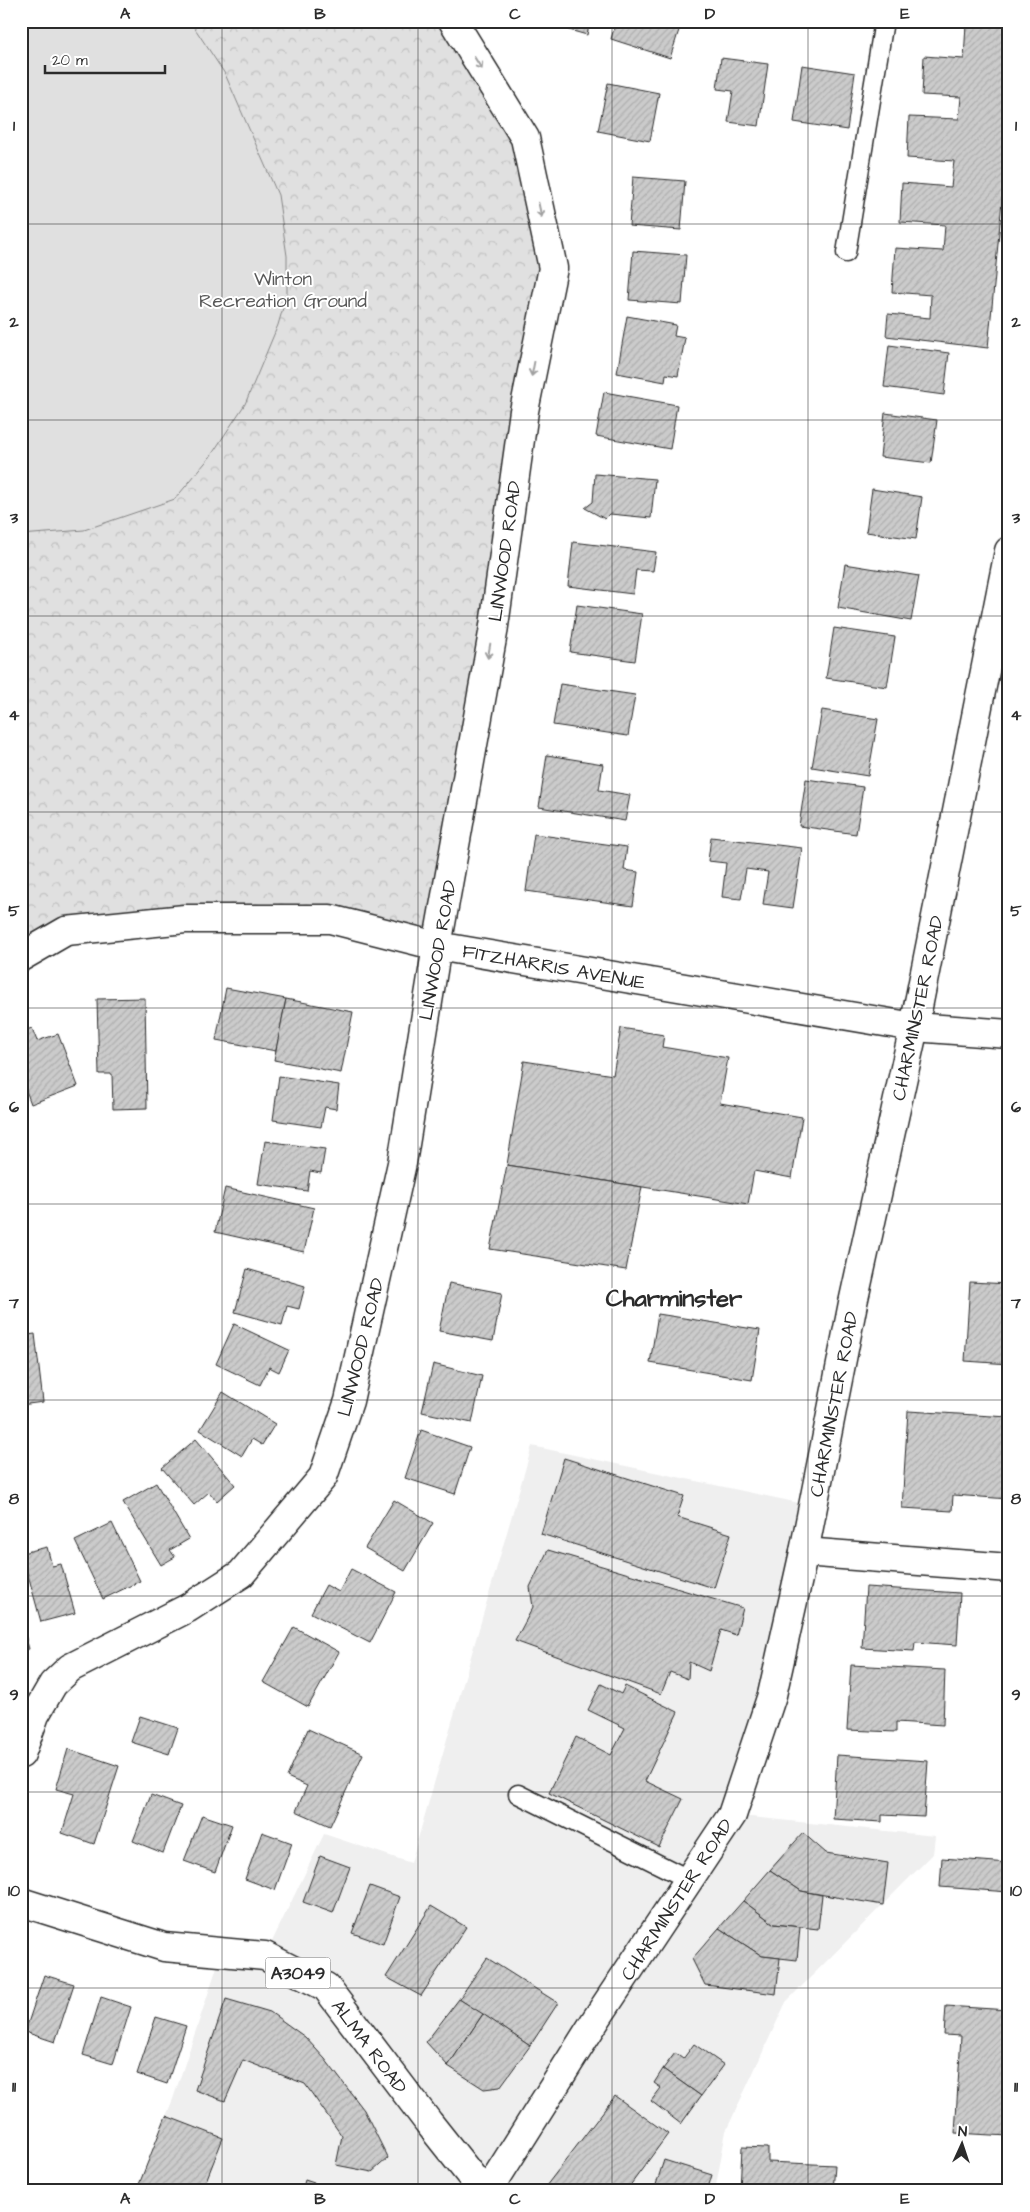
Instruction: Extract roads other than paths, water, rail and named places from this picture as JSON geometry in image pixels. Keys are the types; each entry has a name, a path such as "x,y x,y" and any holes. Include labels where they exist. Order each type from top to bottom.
{"street":[{"name":"LINWOOD ROAD","path":"21,1754 35,1715 53,1684 70,1668 188,1608 241,1574 323,1477 349,1401 400,1173 436,946 493,633 524,411 553,268 525,138 453,21"},
{"name":"CHARMINSTER ROAD","path":"488,2191 597,2018 732,1816 772,1695 804,1552 853,1303 914,1027 1009,551"},
{"name":"FITZHARRIS AVENUE","path":"21,957 66,931 185,919 330,919 436,946 914,1027 1009,1034"},
{"path":"804,1552 1009,1568"},
{"name":"ALMA ROAD","path":"21,1902 164,1947 265,1956 326,1987 428,2123 483,2191"}],"lane":[{"path":"846,253 884,21"},
{"path":"518,1794 690,1880"}],"district":[{"name":"Charminster","path":"674,1298"}],"park label":[{"name":"Winton Recreation Ground","path":"283,289"}]}
